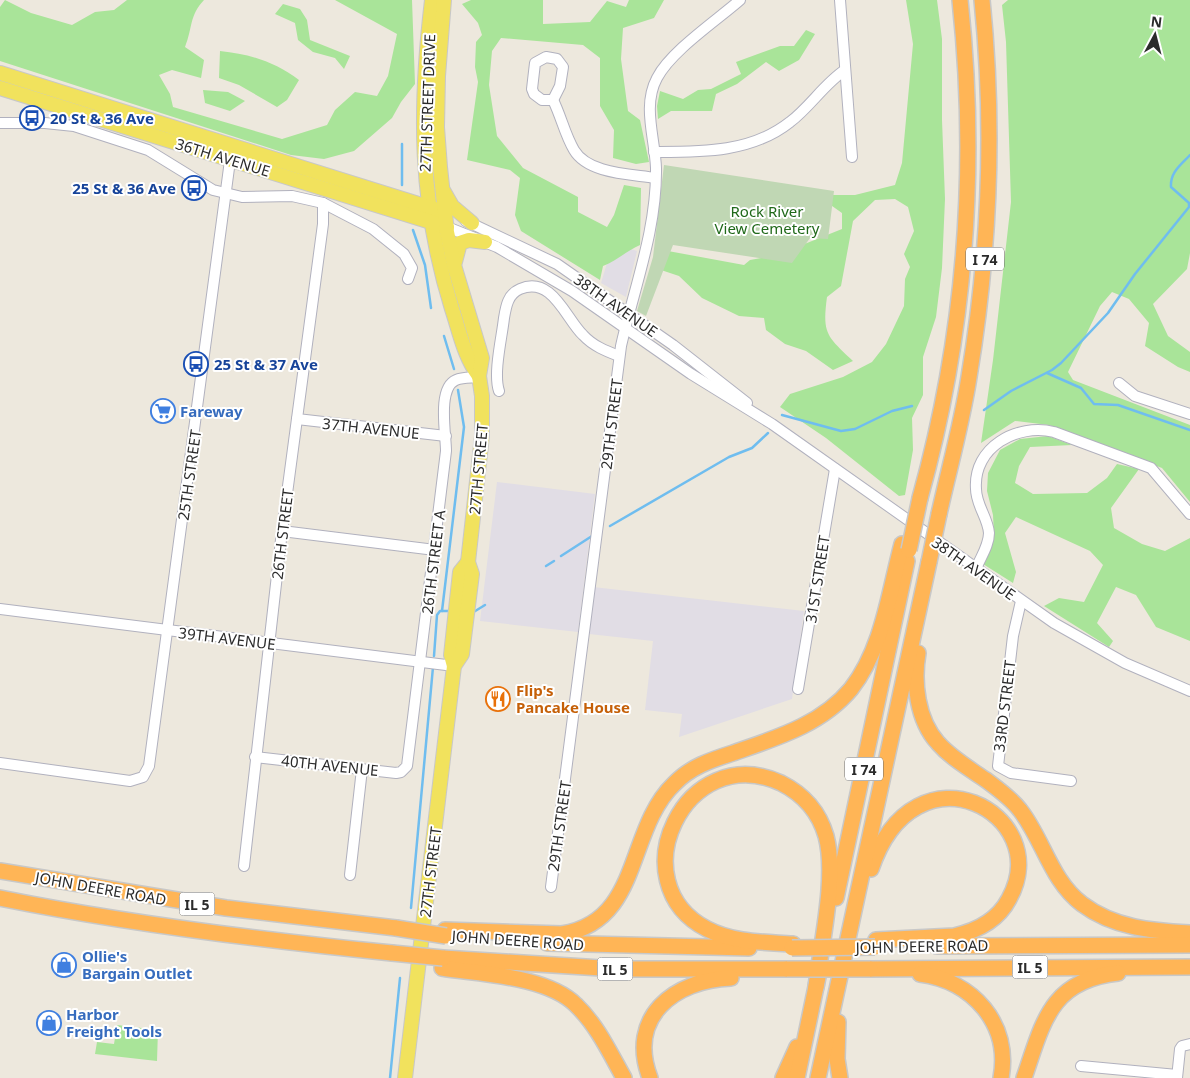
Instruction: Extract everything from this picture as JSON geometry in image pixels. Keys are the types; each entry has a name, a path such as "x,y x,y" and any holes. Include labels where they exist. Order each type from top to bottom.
{"highway":[{"name":"I 74","path":"797,1078 906,547 918,497 930,462 952,357 959,304 967,212 968,91 960,0"},
{"name":"I 74","path":"818,1078 839,950 851,928 931,563 939,514 969,378 985,259 990,192 991,126 982,0"},
{"path":"446,933 562,934 590,925 603,915 614,904 624,887 653,812 673,784 688,772 708,761 792,732 808,724 835,705 850,689 873,651 906,547"},
{"path":"931,563 916,678 919,704 931,735 946,751 1004,793 1019,808 1060,879 1072,896 1082,904 1101,916 1129,926 1190,933"},
{"path":"792,946 745,941 718,934 697,923 676,899 666,866 668,834 681,808 703,788 722,779 734,776 757,776 772,779 796,791 810,805 821,822 829,850 830,870 816,987"},
{"path":"851,928 881,843 903,815 926,802 951,798 977,803 990,811 1005,825 1015,844 1018,873 1011,896 998,914 981,927 965,933 941,938 875,943"},
{"name":"JOHN DEERE ROAD","path":"0,871 226,908 514,942 646,947 792,946 839,950 875,943 1190,945"},
{"name":"JOHN DEERE ROAD","path":"0,898 95,915 442,963 787,972 830,969 1190,967"},
{"path":"839,950 837,1059 840,1078"},
{"path":"442,963 531,983 574,1003 590,1021 624,1078"},
{"path":"869,970 914,973 936,977 955,984 976,998 991,1016 1000,1037 1003,1059 1001,1078"},
{"path":"650,1078 644,1048 647,1029 662,1003 672,995 708,980 787,972"},
{"path":"1024,1078 1048,1012 1061,996 1078,983 1099,976 1123,973 1190,974"},
{"path":"783,1078 810,1013"}],"main road":[{"name":"27TH STREET DRIVE","path":"428,206 424,175 424,115 432,0"},
{"name":"27TH STREET DRIVE","path":"444,0 438,76 437,127 444,212"},
{"name":"36TH AVENUE","path":"0,73 444,212"},
{"name":"36TH AVENUE","path":"0,88 447,227"},
{"path":"397,196 410,197 417,194 424,175"},
{"path":"442,188 452,206 472,223"},
{"name":"27TH STREET","path":"428,206 437,256 469,362 479,376"},
{"path":"398,211 427,234 437,256"},
{"name":"27TH STREET","path":"405,1078 454,666 451,655 460,572 468,562 482,436 483,404 479,376 482,358 454,265 444,212"},
{"path":"454,265 460,244 469,240 485,242"}],"street":[{"name":"29TH STREET","path":"551,887 619,356 647,241 655,178 650,109 651,93 656,78 672,58 740,0"},
{"path":"840,0 852,157"},
{"path":"654,152 723,149 740,146 763,138 789,123 823,87 845,70"},
{"path":"553,100 574,150 585,162 601,168 655,178"},
{"name":"36TH AVENUE","path":"0,123 59,124 125,141 153,153 213,190 248,197 292,196 323,203 373,229 404,254 412,268 408,279"},
{"name":"25TH STREET","path":"0,763 120,780 138,780 145,775 152,758 233,145"},
{"name":"26TH STREET","path":"244,866 268,644 323,224 323,203"},
{"name":"38TH AVENUE","path":"444,212 472,223 557,264 703,367 772,424"},
{"name":"38TH AVENUE","path":"447,227 485,242 544,273 691,374 772,424 976,570 1054,623 1110,655 1190,691"},
{"path":"499,390 497,374 507,303 514,292 525,287 539,288 551,294 583,335 596,346 619,356"},
{"name":"26TH STREET A","path":"404,770 408,759 435,550 446,436 444,399 449,387 458,379 479,376"},
{"path":"1119,382 1135,396 1190,414"},
{"name":"37TH AVENUE","path":"297,419 446,436"},
{"path":"976,570 989,540 989,532 977,497 976,482 979,468 996,444 1009,434 1019,431 1039,428 1054,432 1151,468 1190,514"},
{"name":"31ST STREET","path":"798,689 835,468"},
{"path":"282,531 435,550"},
{"name":"33RD STREET","path":"1021,601 1013,636 998,766 1011,773 1071,781"},
{"name":"39TH AVENUE","path":"0,608 268,644 454,666"},
{"name":"40TH AVENUE","path":"255,757 396,773 404,770"},
{"path":"350,875 362,769"},
{"path":"1081,1066 1177,1077 1186,1045"}],"shaded area":[{"path":"613,243 637,251 626,297 601,283"},
{"path":"497,482 595,494 578,632 480,621"},
{"path":"593,587 804,611 792,699 679,737 682,714 645,710 653,641 589,634"}],"green space":[{"path":"5,0 31,13 72,25 95,12 114,10 127,0 204,0 196,11 185,47 204,60 201,78 172,70 159,75 170,94 173,107 282,139 327,125 335,110 355,92 377,96 388,76 397,34 335,0 412,0 415,84 401,102 392,118 354,151 324,159 291,155 0,61 0,7"},
{"path":"471,0 543,0 543,24 590,22 607,1 626,7 629,0 664,0 654,18 623,28 621,59 628,111 640,120 649,162 636,164 613,158 614,130 600,106 600,58 583,45 501,38 492,51 489,85 497,136 523,168 578,197 578,212 607,227 614,215 624,185 641,188 640,245 603,266 600,280 521,231 515,215 520,178 510,170 467,160 478,82 475,67 476,42 482,35 478,23 462,4"},
{"path":"906,0 937,0 942,39 942,120 945,199 942,268 936,317 923,357 923,395 912,418 913,450 905,495 899,496 826,438 780,407 790,394 843,377 872,362 886,344 904,306 905,279 910,267 904,254 914,231 908,207 895,199 875,200 853,221 841,286 827,297 825,319 828,334 832,340 853,361 833,370 806,351 785,344 766,330 764,318 739,316 702,298 679,276 661,270 668,251 744,265 750,260 777,255 842,229 842,213 825,201 828,195 855,195 895,185 902,163 913,44"},
{"path":"1008,0 1190,0 1190,253 1187,269 1153,304 1168,336 1190,352 1190,372 1178,367 1145,346 1149,323 1129,299 1112,292 1100,306 1068,372 1073,380 1190,425 1190,502 1162,468 1049,425 1015,421 981,443 993,360 1011,202 1006,42 1002,5"},
{"path":"283,4 300,9 307,20 310,40 350,56 344,69 335,58 313,52 298,40 295,23 275,14"},
{"path":"806,30 815,34 799,60 779,71 766,62 737,84 716,94 712,111 671,111 658,119 657,106 660,91 683,99 698,90 711,89 741,74 736,62 780,46 794,46"},
{"path":"220,51 242,54 262,60 281,68 299,80 287,100 277,107 239,85 219,78"},
{"path":"203,90 228,92 245,101 230,111 205,103"},
{"name":"Rock River View Cemetery","path":"664,165 834,191 828,239 810,238 792,263 673,245 646,316 637,311 653,257"},
{"path":"1048,436 1072,445 1030,447 1019,466 1015,483 1033,494 1087,493 1107,478 1117,464 1139,469 1111,508 1114,528 1142,544 1165,551 1190,538 1190,641 1156,627 1136,595 1116,587 1097,623 1113,641 1109,647 1044,606 1059,598 1084,602 1103,565 1090,551 1016,517 1005,533 1016,572 1013,583 983,564 994,535 993,515 987,491 988,473 1000,450 1020,439"},
{"path":"117,1025 158,1030 157,1061 95,1054 97,1042 114,1044"}],"waterway":[{"path":"402,144 402,185"},
{"path":"984,410 1011,391 1052,370 1061,363 1108,313 1135,274 1189,207 1189,203 1171,187 1171,182 1174,173 1190,155"},
{"path":"413,230 425,265 431,308"},
{"path":"444,336 454,369"},
{"path":"1047,373 1081,388 1094,404 1118,405 1190,430"},
{"path":"442,611 464,427 458,390"},
{"path":"782,415 841,431 855,429 892,411 912,406"},
{"path":"610,526 729,457 752,448 768,433"},
{"path":"561,556 592,536"},
{"path":"546,566 554,561"},
{"path":"472,613 485,605"},
{"path":"434,656 437,615 440,611 449,611"},
{"path":"411,908 433,667"},
{"path":"390,1078 400,978"}],"place":[{"name":"20 St & 36 Ave","path":"32,118"},
{"name":"25 St & 36 Ave","path":"194,188"},
{"name":"25 St & 37 Ave","path":"196,364"},
{"name":"Fareway","path":"163,411"},
{"name":"Flip's Pancake House","path":"498,699"},
{"name":"Ollie's Bargain Outlet","path":"64,965"},
{"name":"Harbor Freight Tools","path":"49,1023"}]}
